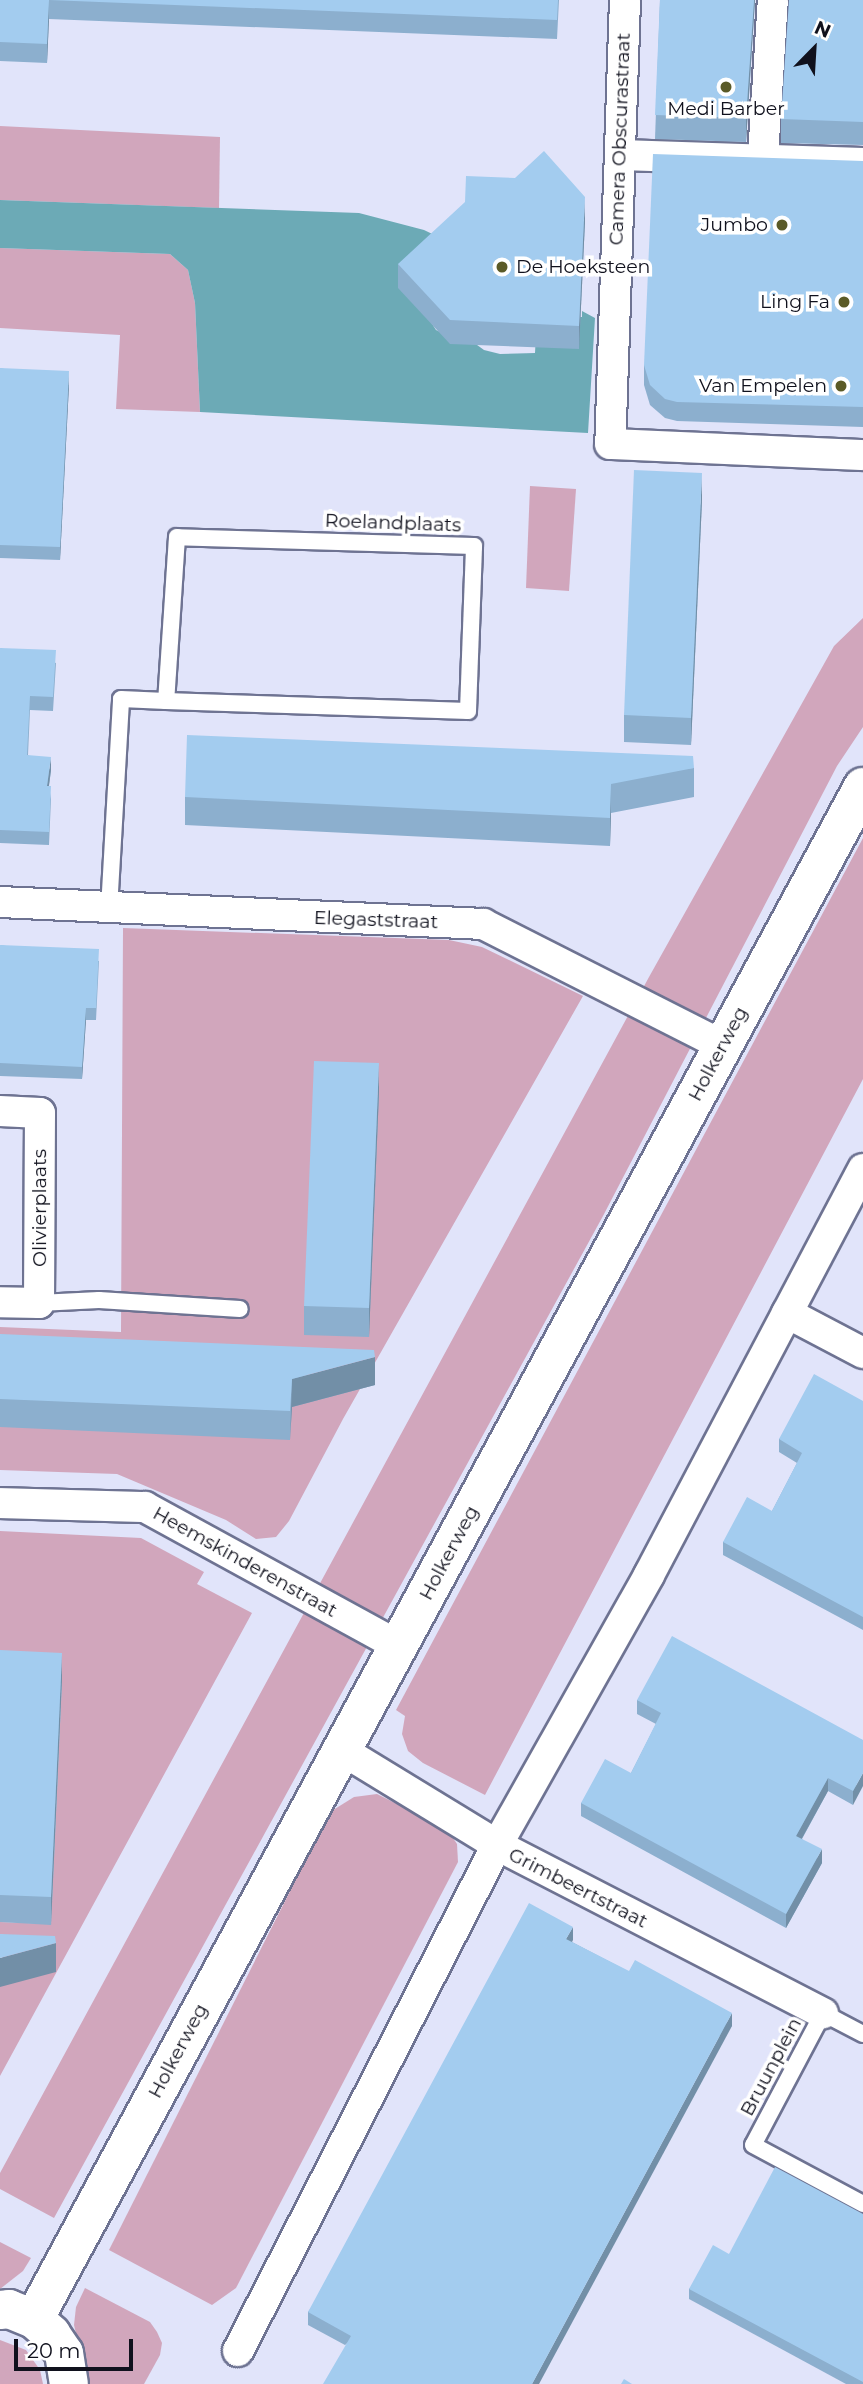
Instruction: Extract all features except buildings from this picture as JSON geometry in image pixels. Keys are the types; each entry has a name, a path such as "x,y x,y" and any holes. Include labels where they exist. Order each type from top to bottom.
{"street":[{"name":"Camera Obscurastraat","path":"625,0 610,443 863,455"},
{"path":"763,157 773,0"},
{"path":"621,155 763,157 863,163"},
{"name":"Holkerweg","path":"17,2314 398,1646 863,786"},
{"name":"Elegaststraat","path":"0,902 483,924 723,1046"},
{"name":"Olivierplaats","path":"0,1111 40,1112 39,1303"},
{"path":"238,2351 497,1845 649,1574 863,1170"},
{"path":"0,1302 39,1303"},
{"path":"787,1313 863,1353"},
{"name":"Heemskinderenstraat","path":"0,1503 145,1507 398,1646"},
{"name":"Grimbeertstraat","path":"340,1749 497,1845 823,2013"},
{"path":"17,2314 51,2334 64,2353 69,2384"}],"lane":[{"name":"Roelandplaats","path":"109,909 121,699 166,701 468,711 474,546 177,537 166,701"},
{"path":"39,1303 99,1300 240,1309"},
{"name":"Bruunplein","path":"863,2034 823,2013 753,2145 863,2203"}],"shaded area":[{"path":"0,126 220,137 219,208 0,200"},
{"path":"0,200 359,213 424,230 449,242 406,283 436,330 451,337 466,337 484,350 500,354 535,353 537,315 582,317 582,311 595,318 588,433 200,412 195,303 188,270 170,254 0,248"},
{"path":"0,248 170,254 188,270 195,303 200,412 116,409 120,335 0,328"},
{"path":"530,486 576,489 569,591 526,588"},
{"path":"863,618 863,727 837,766 603,1216 54,2218 0,2189 0,2173 649,977 834,646"},
{"path":"863,838 863,1079 485,1795 423,1763 408,1751 402,1734 405,1716 396,1710"},
{"path":"123,928 449,940 482,947 583,996 343,1419 289,1521 276,1537 256,1539 226,1520 117,1474 0,1470 0,1327 121,1332"},
{"path":"0,1531 141,1538 204,1572 197,1584 252,1613 0,2076 0,1984 4,1935 0,1934 0,1922 51,1924 62,1680 0,1677"},
{"path":"377,1794 447,1829 457,1844 458,1862 236,2288 212,2305 109,2250 330,1812 354,1797"},
{"path":"0,2242 31,2258 23,2271 0,2289"},
{"path":"85,2288 150,2322 157,2332 162,2343 160,2355 144,2384 88,2384 74,2325 76,2307"},
{"path":"0,2340 26,2350 40,2370 43,2384 0,2384"}],"place":[{"name":"Medi Barber","path":"726,87"},
{"name":"Jumbo","path":"782,225"},
{"name":"De Hoeksteen","path":"502,267"},
{"name":"Ling Fa","path":"844,302"},
{"name":"Van Empelen","path":"841,386"}]}
